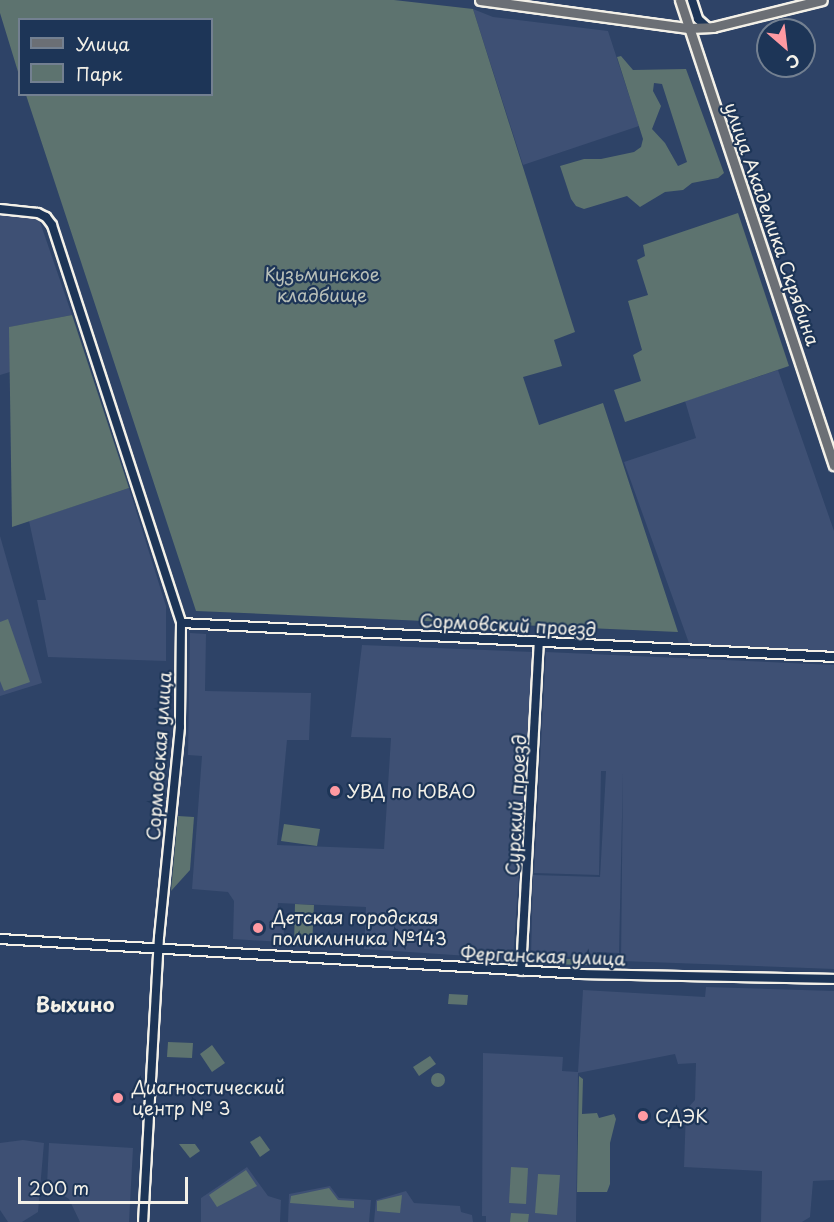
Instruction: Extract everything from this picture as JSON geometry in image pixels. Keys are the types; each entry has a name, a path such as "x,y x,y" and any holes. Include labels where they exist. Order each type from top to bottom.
{"main road":[{"path":"480,0 688,28 708,27 822,0"},
{"name":"улица Академика Скрябина","path":"673,0 677,13 688,28"},
{"name":"улица Академика Скрябина","path":"680,0 834,465"},
{"name":"улица Академика Скрябина","path":"686,0 689,11 688,28"}],"street":[{"path":"692,0 698,19 708,27"},
{"name":"Сормовская улица","path":"0,209 38,213 46,217 52,225 180,623 180,727 158,949 143,1222"},
{"name":"Сормовский проезд","path":"180,623 834,657"},
{"name":"Сурский проезд","path":"521,970 539,642"},
{"name":"Ферганская улица","path":"0,939 521,970 834,979"}],"shaded area":[{"path":"473,9 493,17 608,31 639,126 523,165"},
{"path":"0,214 34,218 40,222 72,315 10,327 10,372 0,375"},
{"path":"778,370 834,531 834,653 690,646 624,462 696,438 685,401"},
{"path":"129,488 166,606 166,661 48,657 37,600 46,600 29,521"},
{"path":"0,536 42,683 0,696"},
{"path":"190,633 206,634 205,691 311,693 309,740 287,740 277,845 384,849 391,738 351,737 362,645 534,652 513,959 364,949 366,907 278,903 277,916 285,917 283,942 233,939 234,901 228,892 192,889 202,756 188,755"},
{"path":"546,652 834,665 834,969 621,961 623,772 619,953 597,952 596,957 531,956 533,875 600,877 606,771 601,771 599,875 534,873"},
{"path":"706,987 834,991 834,1180 813,1181 810,1217 802,1222 761,1222 762,1171 684,1167 686,1110 695,1100 696,1063 678,1064 675,1054 578,1073 576,1222 486,1222 486,1216 482,1216 483,1053 563,1057 562,1071 578,1072 583,990 705,997"},
{"path":"23,1140 44,1143 38,1212 22,1222 8,1222 0,1210 0,1143"},
{"path":"49,1143 133,1148 129,1222 80,1222 69,1199 47,1185"},
{"path":"247,1167 268,1196 281,1200 280,1222 201,1222 201,1198"},
{"path":"330,1186 339,1198 371,1200 369,1222 288,1222 289,1194"},
{"path":"406,1191 414,1203 460,1206 461,1212 472,1215 473,1222 374,1222 376,1200"}],"green space":[{"name":"Кузьминское кладбище","path":"0,0 394,0 473,9 575,332 554,340 562,366 523,377 539,425 603,403 678,632 196,611 26,96 213,96 213,18 18,18 18,72 0,13"},
{"path":"621,56 633,70 686,69 724,173 718,178 692,183 683,190 665,192 640,207 627,196 584,209 576,206 571,199 560,166 584,159 601,159 634,152 641,147 643,139 617,57","holes":["654,83 662,84 687,162 678,166 665,143 652,129 661,106 653,91"]},
{"path":"738,213 789,366 625,422 614,390 641,381 633,355 642,350 628,301 648,295 637,260 645,256 643,245"},
{"path":"72,315 129,488 12,527 9,327"},
{"path":"8,619 30,682 4,691 0,681 0,622"},
{"path":"178,816 194,817 190,870 171,891"},
{"path":"284,824 320,829 317,846 281,841"},
{"path":"295,904 314,905 312,946 294,945"},
{"path":"541,959 593,959 593,965 540,964"},
{"path":"449,994 468,995 467,1005 448,1004"},
{"path":"168,1042 193,1043 192,1058 167,1057"},
{"path":"212,1045 225,1063 212,1072 200,1054"},
{"path":"430,1056 436,1064 419,1076 413,1067"},
{"path":"435,1073 441,1073 445,1080 441,1087 435,1087 431,1083 431,1077"},
{"path":"579,1076 583,1079 582,1114 597,1113 599,1118 614,1114 616,1119 610,1143 610,1184 607,1192 577,1192"},
{"path":"260,1136 270,1150 260,1157 250,1142"},
{"path":"179,1144 195,1144 200,1151 190,1158"},
{"path":"511,1167 528,1168 526,1204 509,1203"},
{"path":"246,1170 257,1186 217,1207 209,1195"},
{"path":"538,1174 560,1175 557,1215 535,1213"},
{"path":"329,1188 338,1200 354,1201 354,1208 290,1203 291,1196"},
{"path":"402,1195 400,1213 377,1211 377,1201"},
{"path":"511,1213 529,1214 528,1222 510,1222"}],"place":[{"name":"УВД по ЮВАО","path":"335,791"},
{"name":"Детская городская поликлиника №143","path":"258,928"},
{"name":"Диагностический центр № 3","path":"118,1098"},
{"name":"СДЭК","path":"643,1116"}],"district":[{"name":"Выхино","path":"75,1004"}]}
